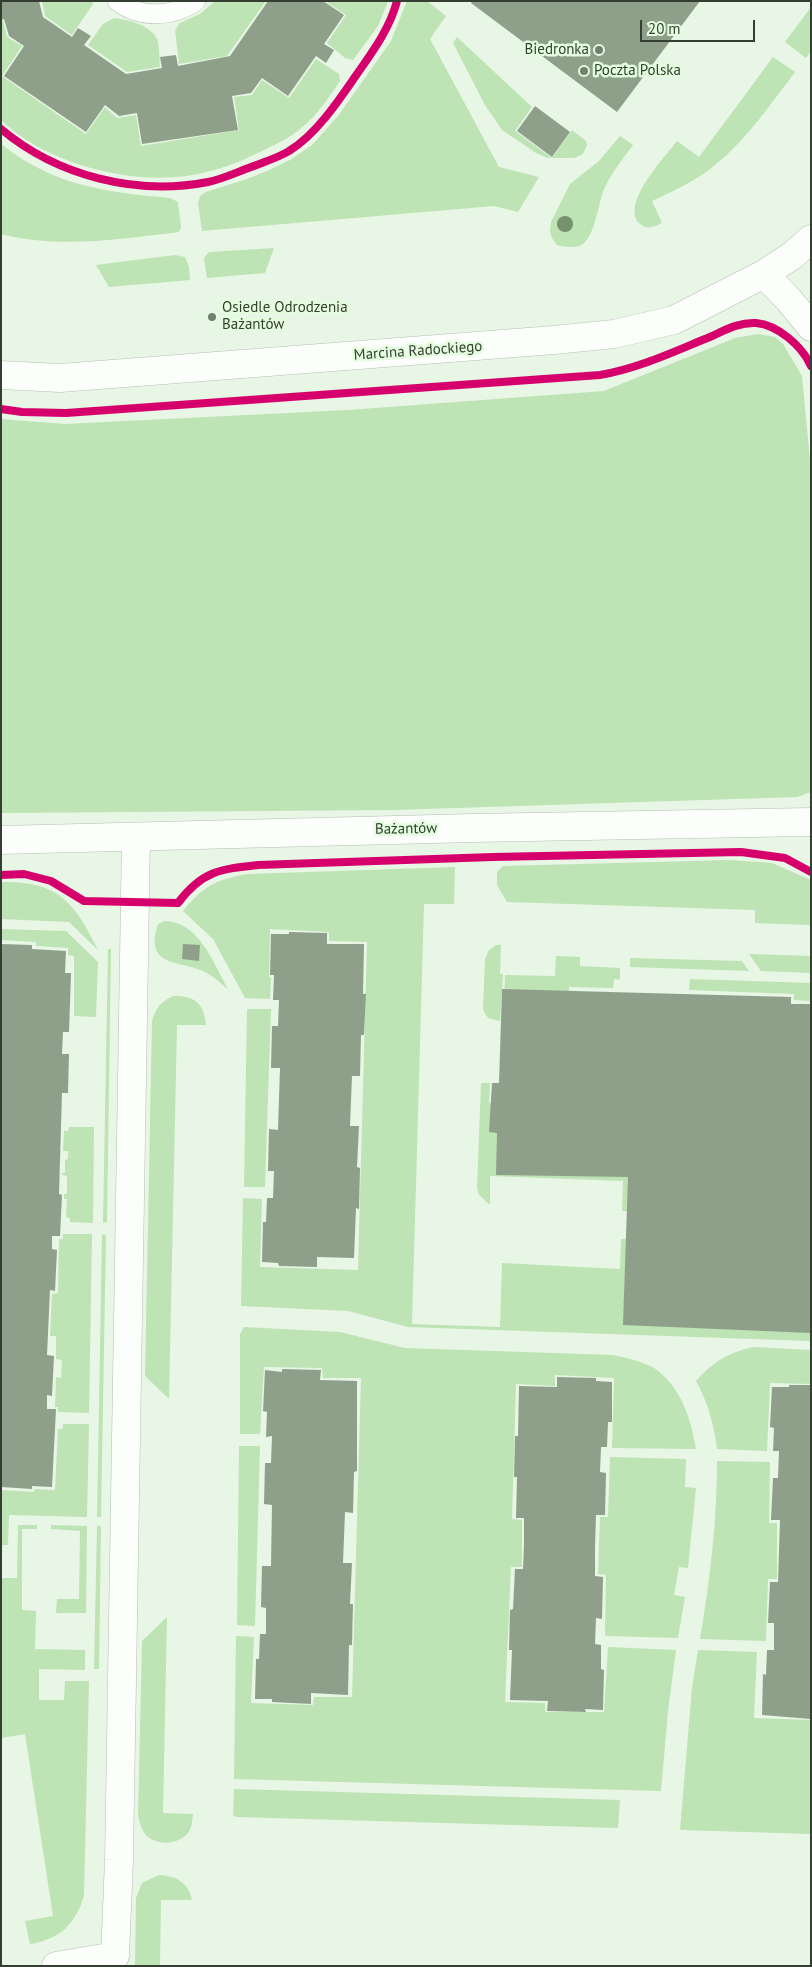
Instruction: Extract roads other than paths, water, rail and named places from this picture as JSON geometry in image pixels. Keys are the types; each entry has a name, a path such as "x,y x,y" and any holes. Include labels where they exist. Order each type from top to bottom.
{"street":[{"name":"Marcina Radockiego","path":"1,375 60,378 596,337 674,320 764,274 793,255 811,239"},
{"path":"764,274 811,327"},
{"name":"Bażantów","path":"1,840 136,838 406,829 811,822"},
{"path":"56,1966 115,1961 119,1860 136,838"}],"lane":[{"path":"117,1 124,7 148,13 169,14 187,8 196,1"}],"place":[{"name":"Biedronka","path":"599,50"},
{"name":"Poczta Polska","path":"584,71"},
{"name":"Osiedle Odrodzenia Bażantów","path":"212,317"}]}
